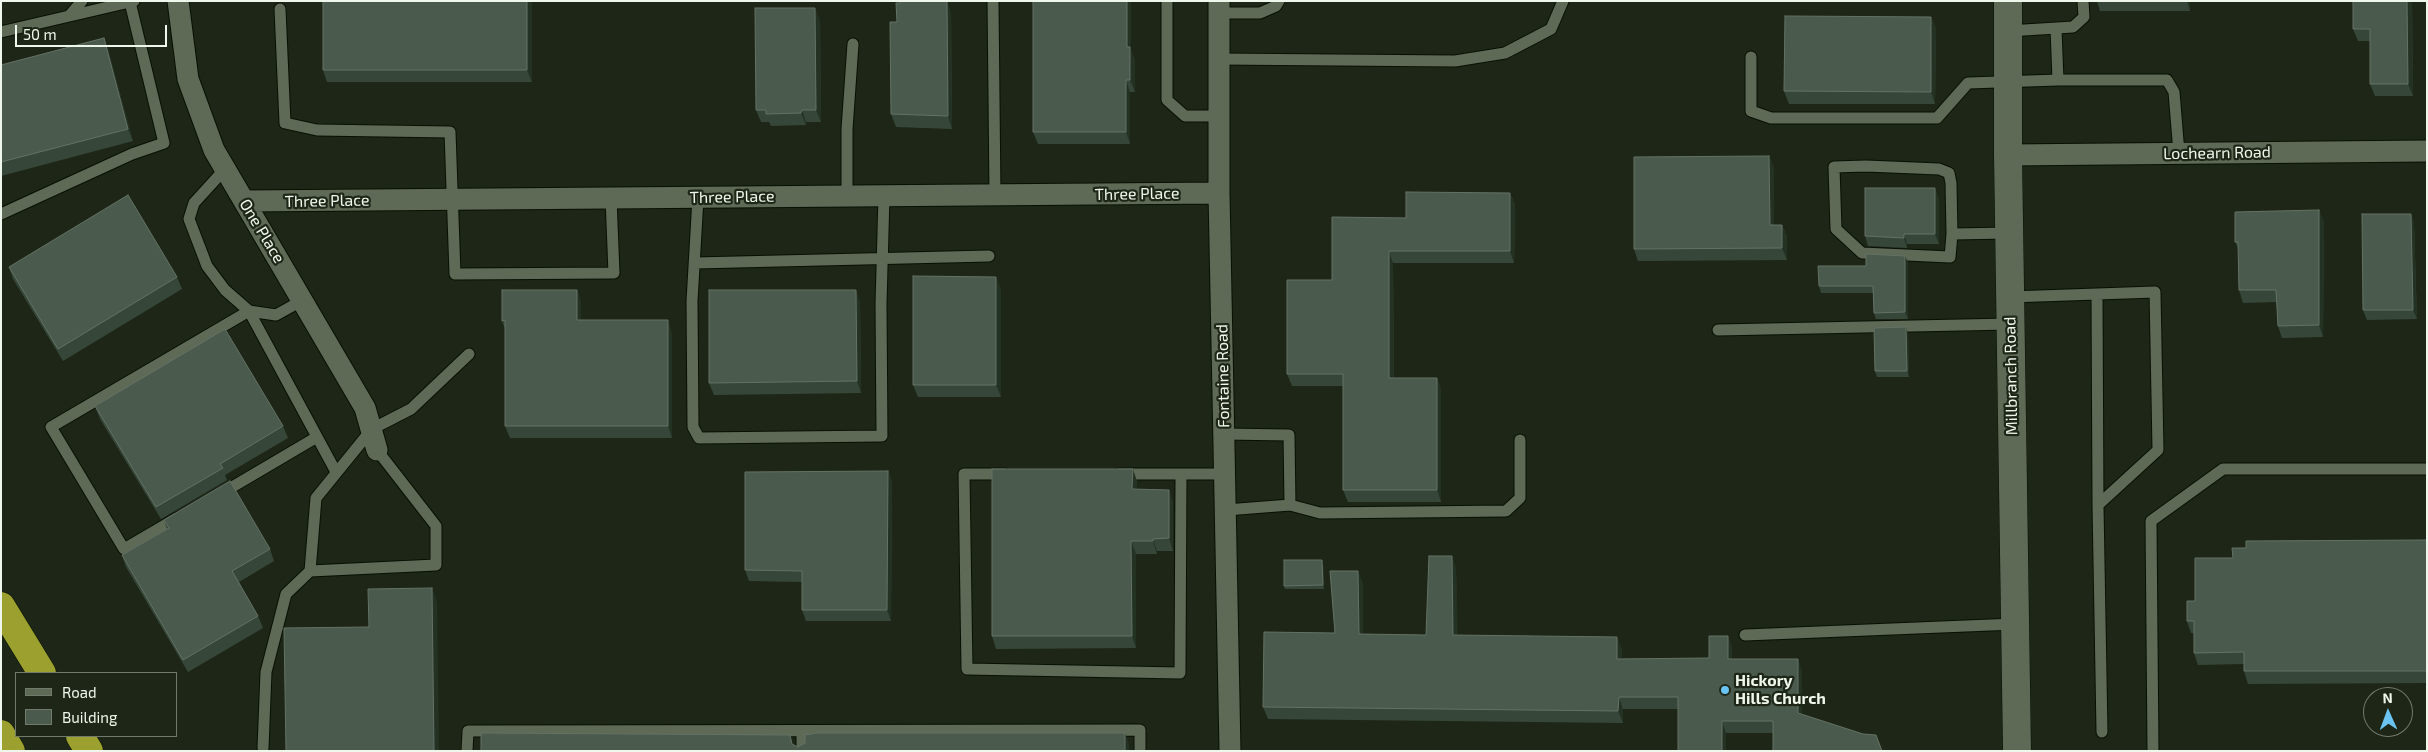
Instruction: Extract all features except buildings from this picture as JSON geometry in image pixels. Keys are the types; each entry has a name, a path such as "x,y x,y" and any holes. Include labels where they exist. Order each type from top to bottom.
{"highway":[{"path":"1,606 41,672"},
{"path":"1,734 11,751"},
{"path":"81,737 89,751"}],"main road":[{"name":"Millbranch Road","path":"2008,1 2010,324 2017,751"}],"street":[{"name":"One Place","path":"178,1 188,79 214,150 366,408 377,450"},
{"name":"Fontaine Road","path":"1219,7 1219,193 1230,751"},
{"name":"Lochearn Road","path":"2008,155 2427,151"},
{"name":"Three Place","path":"244,202 1219,193"}],"lane":[{"path":"69,16 82,1"},
{"path":"993,1 996,195"},
{"path":"1167,1 1167,100 1185,116 1219,116"},
{"path":"1219,7 1260,13 1276,6 1279,1"},
{"path":"1219,59 1455,61 1505,53 1551,29 1563,1"},
{"path":"2008,32 2073,27 2084,17 2083,1"},
{"path":"1,32 132,2 164,143 132,154 1,214"},
{"path":"280,9 285,123 317,130 450,132 455,274 614,273 612,198"},
{"path":"2056,29 2058,80"},
{"path":"847,196 847,129 853,44"},
{"path":"1751,57 1751,111 1771,118 1937,118 1968,83 2058,80 2167,80 2174,92 2178,153"},
{"path":"1834,167 1930,168 1949,173 1951,183 1952,234 1950,257 1862,253 1836,229 1834,167"},
{"path":"225,169 194,202 189,219 208,266 225,290 249,311 336,472"},
{"path":"698,198 692,301 693,427 699,438 882,436 884,196"},
{"path":"1952,234 2009,233"},
{"path":"694,263 882,257 989,256"},
{"path":"2010,297 2155,292 2158,450 2098,505"},
{"path":"2097,295 2102,732"},
{"path":"191,510 124,550 51,427 249,311 276,315 303,300"},
{"path":"1718,330 2010,324"},
{"path":"310,571 316,498 372,429 411,409 469,354"},
{"path":"1224,434 1289,436 1290,505"},
{"path":"208,501 317,437"},
{"path":"1226,510 1290,505 1320,514 1506,511 1520,498 1520,440"},
{"path":"264,748 266,672 286,594 310,571 436,565 436,526 377,450"},
{"path":"2153,751 2151,521 2223,469 2427,469"},
{"path":"1013,474 964,474 967,669 1180,673 1181,474"},
{"path":"1102,474 1225,474"},
{"path":"1745,635 2015,624"},
{"path":"467,751 468,731 1140,730 1140,751"},
{"path":"802,731 802,751"}],"place":[{"name":"Hickory Hills Church","path":"1725,690"}]}
